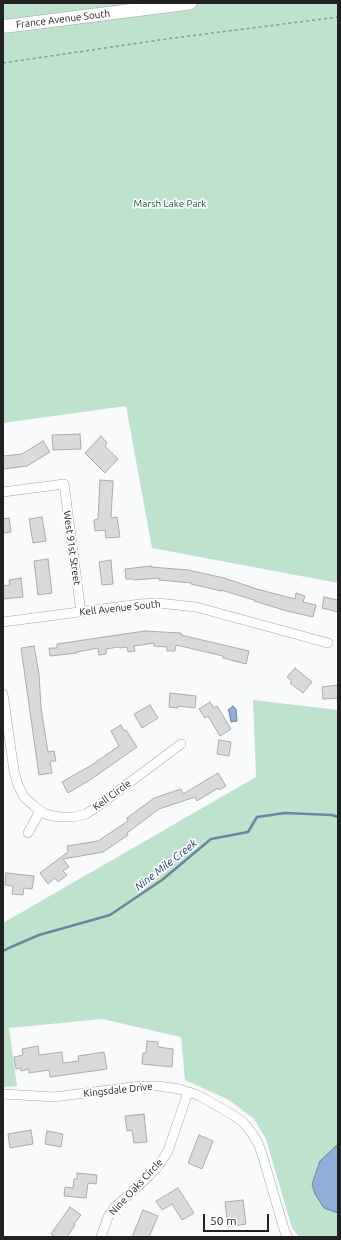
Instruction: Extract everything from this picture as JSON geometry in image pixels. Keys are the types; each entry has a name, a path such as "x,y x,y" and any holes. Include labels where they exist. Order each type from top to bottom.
{"main road":[{"name":"France Avenue South","path":"5,27 190,3"}],"street":[{"name":"West 91st Street","path":"3,492 64,484 81,612"},
{"name":"Kell Avenue South","path":"3,622 140,604 177,604 196,607 328,643"},
{"name":"Kell Circle","path":"3,694 14,771 18,785 24,797 45,814 59,817 73,817 86,814 180,744"},
{"path":"28,833 40,811"},
{"name":"Kingsdale Drive","path":"3,1094 54,1097 140,1086 160,1086 179,1089 198,1095 243,1122 258,1143 285,1232 288,1237"},
{"name":"Nine Oaks Circle","path":"101,1237 108,1217 114,1208 149,1176 168,1152 188,1092"}],"path":[{"path":"3,63 166,39 338,17"}],"green space":[{"name":"Marsh Lake Park","path":"3,3 338,3 338,583 152,548 126,406 3,423"},
{"path":"253,700 338,710 338,1237 299,1237 292,1228 266,1139 254,1119 229,1100 185,1080 181,1037 102,1019 9,1028 17,1086 3,1087 3,923 256,777"}],"water":[{"path":"233,706 236,709 237,721 231,722 228,710"},
{"path":"336,1146 338,1146 338,1213 324,1208 315,1194 312,1184 320,1161"}],"building":[{"path":"80,434 81,449 53,450 52,435"},
{"path":"101,436 107,443 105,446 118,459 105,473 85,453"},
{"path":"43,441 50,452 27,466 3,469 3,456 22,454"},
{"path":"100,480 113,481 111,518 117,517 120,537 106,538 105,530 95,531 94,520 98,519"},
{"path":"42,517 46,541 33,543 29,519"},
{"path":"9,518 11,532 3,533 3,519"},
{"path":"48,559 52,593 38,595 34,561"},
{"path":"111,560 113,584 102,585 99,562"},
{"path":"151,566 188,570 224,578 295,599 296,593 305,596 303,602 316,605 313,617 287,611 221,590 191,584 192,583 159,580 159,578 134,580 126,579 125,569"},
{"path":"21,578 23,597 3,599 3,586 10,585 9,580"},
{"path":"324,597 338,600 338,612 322,608"},
{"path":"145,631 181,633 181,635 249,651 246,664 223,658 223,656 176,645 175,651 167,651 167,647 154,646 154,643 134,646 135,651 128,652 127,647 119,647 106,649 106,654 99,655 98,648 77,653 50,656 49,648 57,648 57,644"},
{"path":"34,646 39,674 41,708 48,752 54,751 56,761 50,761 52,773 39,775 21,648"},
{"path":"295,668 312,682 303,693 290,683 292,681 287,677"},
{"path":"338,685 338,698 323,699 322,687"},
{"path":"170,693 196,696 195,708 178,706 178,708 169,707"},
{"path":"210,702 214,708 217,706 231,729 220,736 208,716 205,718 199,709"},
{"path":"150,705 158,718 142,728 134,714"},
{"path":"121,725 137,747 90,780 68,793 62,782 90,766 119,746 111,731"},
{"path":"219,740 231,742 229,756 217,754"},
{"path":"218,773 226,786 219,790 218,788 197,801 195,797 159,809 127,833 128,835 103,852 63,859 69,867 63,871 67,875 58,882 55,878 48,884 40,873 68,852 67,846 98,841 128,821 127,818 154,798 181,789 183,794"},
{"path":"6,873 34,876 32,889 24,888 23,895 12,894 13,886 5,885"},
{"path":"147,1041 158,1042 158,1047 173,1049 172,1067 142,1064 143,1053 146,1053"},
{"path":"38,1046 39,1055 62,1052 63,1063 79,1061 78,1056 104,1052 107,1069 50,1077 49,1070 29,1073 29,1069 21,1071 21,1068 16,1069 14,1057 23,1055 22,1049"},
{"path":"144,1114 147,1142 134,1143 132,1130 127,1131 125,1116"},
{"path":"31,1130 33,1144 10,1148 8,1134"},
{"path":"47,1131 63,1134 61,1147 45,1144"},
{"path":"199,1135 213,1141 202,1169 188,1163"},
{"path":"77,1173 97,1175 96,1184 88,1183 86,1198 64,1196 65,1187 73,1188 74,1179 77,1179"},
{"path":"178,1188 194,1213 182,1220 172,1204 162,1210 156,1201"},
{"path":"243,1200 246,1224 228,1227 225,1202"},
{"path":"70,1207 81,1215 67,1237 56,1237 51,1234"},
{"path":"143,1210 158,1216 149,1237 132,1237"}],"waterway":[{"name":"Nine Mile Creek","path":"3,951 39,935 110,915 162,880 211,839 248,832 257,817 285,813 332,815 338,817"}]}
